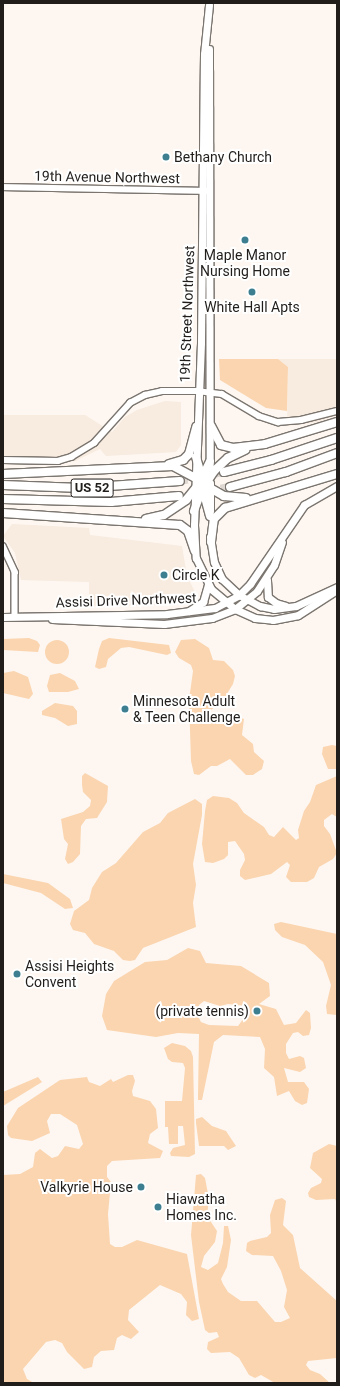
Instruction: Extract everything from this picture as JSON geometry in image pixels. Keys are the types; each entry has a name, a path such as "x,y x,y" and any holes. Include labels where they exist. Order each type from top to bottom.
{"highway":[{"path":"125,521 164,515 179,506 228,458 253,446 337,422"},
{"path":"211,426 223,447 253,446"},
{"path":"164,466 179,462 189,454 196,427"},
{"path":"224,472 337,438"},
{"path":"230,486 291,470 337,454"},
{"path":"196,457 210,516"},
{"path":"194,511 210,461"},
{"path":"3,474 164,466 183,469 203,483 233,498 261,496"},
{"path":"211,542 214,520 219,512 230,506 337,474"},
{"name":"US 52","path":"3,485 81,488 180,481"},
{"name":"US 52","path":"3,499 111,502 179,496"},
{"path":"3,512 180,525 188,531 195,551"}],"main road":[{"name":"19th Street Northwest","path":"196,457 197,391 201,343 204,54 209,4"},
{"name":"19th Street Northwest","path":"209,4 210,461"},
{"path":"290,607 276,604 268,597 266,588 268,575 288,527 309,500 337,486"},
{"path":"194,511 195,551 199,566 208,585 226,603 235,609 255,618 282,620 306,611 337,590"},
{"path":"210,516 211,542 219,574 239,595 268,608 290,607 306,602 337,587"},
{"name":"Assisi Drive Northwest","path":"3,617 180,614 203,611 226,603 239,595 262,570 288,527"},
{"name":"Assisi Drive Northwest","path":"34,617 107,623 172,624 202,621 235,609 248,600 268,575"},
{"path":"180,614 200,605 205,598 208,585"}],"street":[{"name":"19th Avenue Northwest","path":"3,187 210,191"},
{"path":"3,460 44,461 67,459 94,443 124,407 137,398 162,391 197,391 229,396 259,416 278,422 301,420 337,411"},
{"path":"3,546 14,572 15,617"}],"shaded area":[{"path":"219,359 278,359 288,367 287,411 266,408 220,380"},
{"path":"278,359 337,359 337,415 318,422 287,426 288,367"},
{"path":"165,401 181,402 181,445 176,452 106,456 100,449 75,461 45,464 3,463 3,415 85,415 112,432 125,417 137,410"},
{"path":"12,524 89,528 90,535 182,546 187,576 194,590 192,597 173,605 89,606 89,582 21,580 15,553 3,536"},
{"path":"29,638 37,641 40,645 38,652 3,650 3,639"},
{"path":"109,638 169,645 171,653 167,655 129,647 121,648 108,659 106,667 99,669 95,667 99,649 102,641"},
{"path":"195,639 209,648 213,660 224,661 233,670 235,676 233,684 222,702 208,712 208,718 212,721 230,715 244,719 242,735 253,744 254,752 264,761 262,769 253,775 246,775 230,759 217,766 211,766 199,775 194,774 191,761 189,700 193,671 191,665 179,658 175,652 181,640"},
{"path":"57,640 65,644 69,652 65,660 57,664 49,660 45,652 49,644"},
{"path":"14,671 28,677 33,694 29,699 3,693 3,673"},
{"path":"60,673 75,681 79,689 68,692 49,692 47,686 50,675"},
{"path":"55,703 73,706 77,711 77,724 68,726 55,718 42,715 42,711"},
{"path":"332,745 337,746 337,769 328,769 322,754 323,747"},
{"path":"85,773 108,786 107,802 97,818 86,819 81,826 80,854 73,862 68,864 65,859 68,844 64,839 61,819 83,812 90,806 91,800 83,792 82,776"},
{"path":"337,776 337,817 332,814 324,820 324,826 330,834 337,853 333,859 319,867 314,878 307,882 291,882 286,877 290,865 287,862 271,874 245,880 240,876 240,870 245,860 244,854 235,841 228,842 228,855 224,859 213,863 205,862 202,844 205,811 207,800 213,796 229,798 237,803 244,813 264,827 269,835 274,837 283,827 296,840 299,838 298,830 304,811 310,802 316,785"},
{"path":"195,799 202,804 202,815 193,864 196,885 193,903 196,927 143,948 135,960 130,961 123,960 114,951 94,944 85,933 73,930 70,924 74,911 89,900 92,888 102,872 116,863 143,832 160,823 168,813"},
{"path":"3,874 48,883 70,899 73,908 65,909 41,893 3,883"},
{"path":"281,922 337,934 337,1015 327,1014 326,1006 331,985 323,962 305,945 282,937 275,930 274,924"},
{"path":"188,948 200,951 206,963 241,966 269,983 270,996 259,1004 276,1009 284,1025 296,1023 306,1010 310,1013 311,1028 309,1035 303,1036 298,1032 293,1033 286,1044 286,1053 289,1059 300,1056 304,1058 306,1068 300,1072 284,1068 288,1082 304,1082 309,1089 307,1103 302,1105 295,1101 289,1091 277,1096 274,1077 264,1068 265,1049 260,1037 223,1035 214,1042 202,1100 198,1100 199,1034 178,1033 156,1037 107,1030 102,1016 106,994 114,981 145,962 167,960","holes":["204,1001 220,1006 228,1004 247,1006 246,1015 238,1026 209,1025 201,1022 198,1016 199,1005"]},
{"path":"172,1043 185,1046 191,1051 193,1057 195,1154 189,1157 171,1156 170,1153 173,1148 185,1145 183,1126 178,1126 178,1144 169,1144 168,1127 165,1127 165,1101 182,1101 185,1068 183,1063 172,1062 168,1059 164,1048"},
{"path":"128,1075 133,1075 135,1081 132,1091 133,1096 150,1101 156,1109 158,1128 150,1134 148,1143 163,1151 160,1158 112,1161 107,1166 107,1177 111,1182 108,1214 110,1244 115,1247 122,1247 137,1240 187,1254 199,1319 192,1321 186,1315 187,1302 181,1294 160,1285 129,1310 128,1320 139,1332 131,1339 122,1335 117,1338 114,1350 101,1351 94,1357 92,1367 84,1369 67,1352 62,1343 55,1340 46,1342 23,1369 27,1379 34,1383 3,1383 3,1175 20,1174 33,1167 35,1153 40,1149 52,1158 58,1156 65,1146 79,1149 83,1144 77,1125 60,1114 51,1114 47,1121 50,1133 32,1141 11,1138 8,1135 7,1126 18,1108 60,1080 87,1077 89,1082 100,1086 111,1079 113,1082"},
{"path":"38,1077 42,1082 3,1106 3,1092"},
{"path":"202,1117 212,1126 226,1131 236,1146 228,1150 224,1146 199,1146 196,1119"},
{"path":"329,1144 337,1146 337,1203 335,1199 316,1200 309,1197 308,1193 311,1188 321,1183 322,1179 310,1168 313,1153"},
{"path":"201,1174 205,1178 209,1199 207,1216 217,1231 215,1242 204,1256 201,1267 208,1270 218,1263 223,1243 224,1226 228,1226 231,1240 227,1267 221,1279 223,1284 228,1292 241,1301 257,1301 275,1322 281,1322 290,1318 284,1307 287,1290 281,1271 273,1256 252,1255 246,1251 247,1243 267,1237 271,1233 270,1215 275,1200 282,1198 286,1201 283,1225 293,1235 300,1268 337,1301 337,1358 308,1361 306,1365 310,1370 320,1374 330,1383 275,1383 261,1375 255,1378 249,1375 239,1358 230,1352 211,1353 207,1349 208,1342 219,1337 217,1332 209,1333 205,1330 199,1302 191,1235 196,1175"}],"tunnel":[{"path":"180,481 224,472"},
{"path":"209,491 230,487"}],"place":[{"name":"Bethany Church","path":"166,157"},
{"name":"Maple Manor Nursing Home","path":"245,240"},
{"name":"White Hall Apts","path":"252,292"},
{"name":"Circle K","path":"164,575"},
{"name":"Minnesota Adult & Teen Challenge","path":"125,709"},
{"name":"Assisi Heights Convent","path":"17,974"},
{"name":"(private tennis)","path":"257,1011"},
{"name":"Valkyrie House","path":"141,1187"},
{"name":"Hiawatha Homes Inc.","path":"158,1207"}]}
